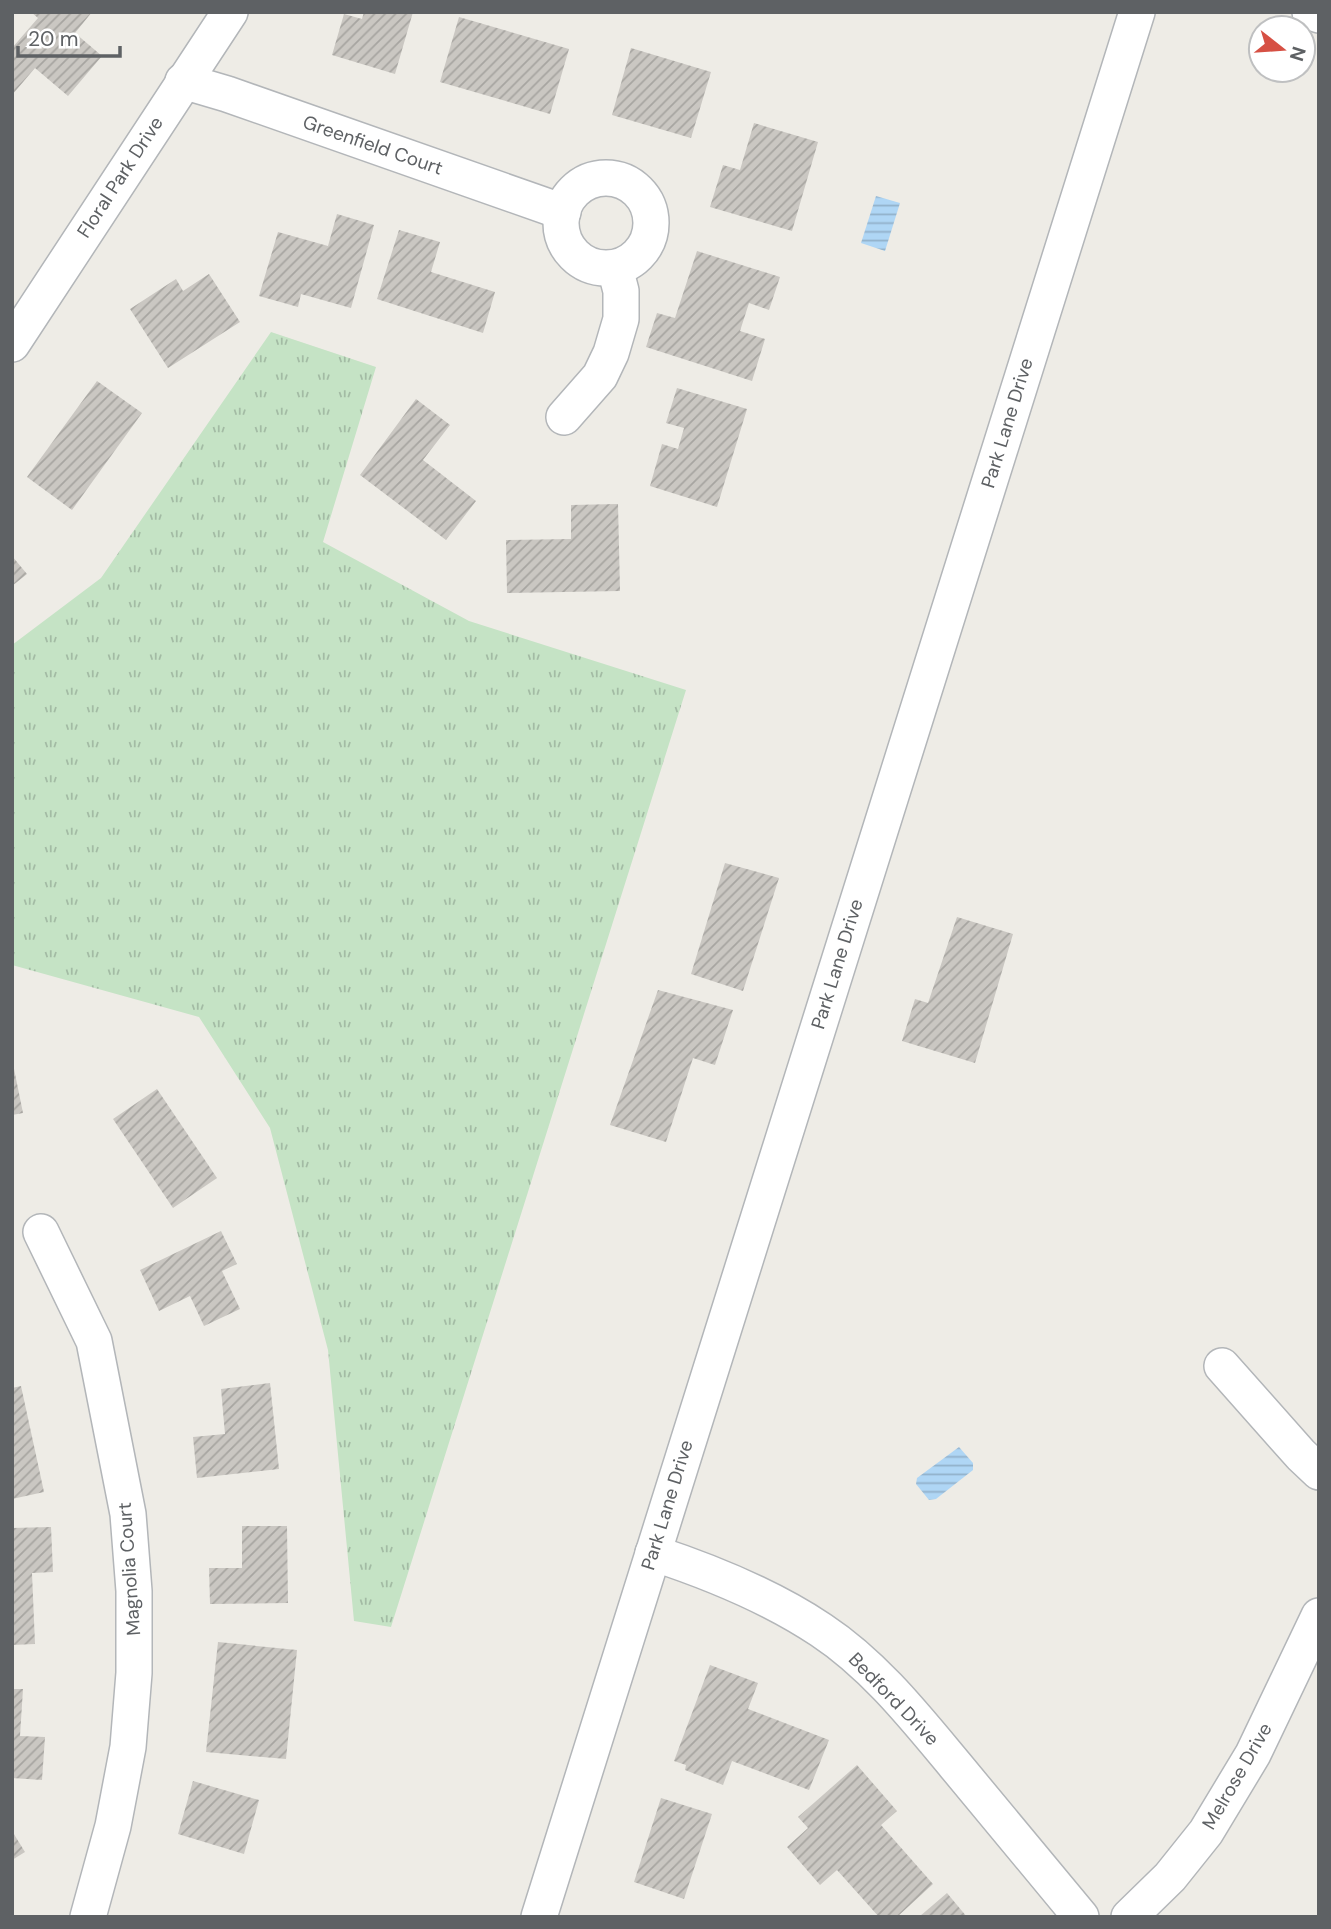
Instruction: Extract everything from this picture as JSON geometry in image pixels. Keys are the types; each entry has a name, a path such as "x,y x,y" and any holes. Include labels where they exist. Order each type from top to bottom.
{"street":[{"name":"Floral Park Drive","path":"12,344 230,12"},
{"name":"Park Lane Drive","path":"539,1917 1137,12"},
{"path":"1310,12 1319,15"},
{"name":"Greenfield Court","path":"183,81 563,212"},
{"path":"618,179 643,196 650,210 652,225 649,240 641,253 629,263 615,268 599,268 585,263 573,254 565,241 561,226 563,212 568,199 577,188 588,181 618,179"},
{"path":"564,417 600,376 611,353 621,318 621,291 615,268"},
{"name":"Magnolia Court","path":"41,1232 94,1341 128,1514 134,1591 134,1673 128,1747 113,1826 88,1917"},
{"path":"1222,1366 1319,1472"},
{"name":"Bedford Drive","path":"653,1553 692,1566 760,1595 821,1630 862,1662 919,1722 1081,1917"},
{"name":"Melrose Drive","path":"1129,1917 1170,1877 1206,1832 1253,1754 1319,1616"}],"green space":[{"path":"271,332 376,367 323,542 469,621 686,690 391,1627 354,1621 328,1350 270,1128 199,1017 12,965 12,645 101,578"}],"water":[{"path":"876,196 900,203 885,251 861,243"},
{"path":"959,1447 973,1463 973,1470 936,1499 929,1500 916,1484 917,1478"}],"building":[{"path":"31,12 92,12 75,33 102,56 68,96 35,68 12,95 12,48 38,18"},
{"path":"364,12 413,12 395,74 332,55 344,14 362,19"},
{"path":"459,17 569,49 550,114 440,82"},
{"path":"631,48 711,72 691,138 612,115"},
{"path":"754,123 818,142 792,231 710,207 723,165 740,170"},
{"path":"337,214 374,225 351,308 301,294 298,307 259,296 278,232 328,246"},
{"path":"399,230 440,242 431,272 495,292 483,333 377,299"},
{"path":"697,251 780,277 769,310 749,303 740,331 765,339 752,381 646,347 657,313 675,318"},
{"path":"209,274 240,322 168,368 130,309 176,279 183,291"},
{"path":"97,381 142,413 72,510 27,477"},
{"path":"677,388 747,409 717,507 650,486 662,444 678,449 684,428 666,423"},
{"path":"416,399 450,425 423,460 476,501 446,540 360,475"},
{"path":"618,504 620,591 507,593 506,540 571,539 571,505"},
{"path":"12,556 27,574 12,586"},
{"path":"725,863 779,878 743,991 691,974"},
{"path":"957,917 1013,934 975,1063 902,1041 915,999 928,1003"},
{"path":"658,990 733,1010 715,1065 693,1058 666,1142 610,1125"},
{"path":"12,1059 23,1113 12,1115"},
{"path":"157,1089 217,1178 173,1208 113,1119"},
{"path":"221,1231 237,1264 222,1271 240,1309 204,1326 190,1296 159,1311 140,1270"},
{"path":"270,1383 279,1469 197,1478 193,1437 225,1434 221,1389"},
{"path":"21,1386 44,1492 12,1499 12,1388"},
{"path":"242,1526 287,1526 288,1603 210,1604 209,1568 242,1568"},
{"path":"51,1527 53,1572 32,1573 35,1644 12,1645 12,1528"},
{"path":"218,1642 297,1650 286,1759 206,1752"},
{"path":"710,1665 758,1683 748,1709 829,1740 809,1790 732,1761 723,1785 685,1770 686,1765 674,1761"},
{"path":"12,1689 23,1689 20,1736 45,1737 42,1780 12,1778"},
{"path":"857,1765 897,1811 881,1825 933,1884 897,1917 879,1917 837,1870 820,1885 787,1847 808,1828 798,1817"},
{"path":"193,1781 259,1800 244,1854 178,1834"},
{"path":"661,1798 712,1814 684,1899 634,1882"},
{"path":"12,1831 25,1852 12,1860"},
{"path":"947,1893 967,1917 919,1917"}]}
